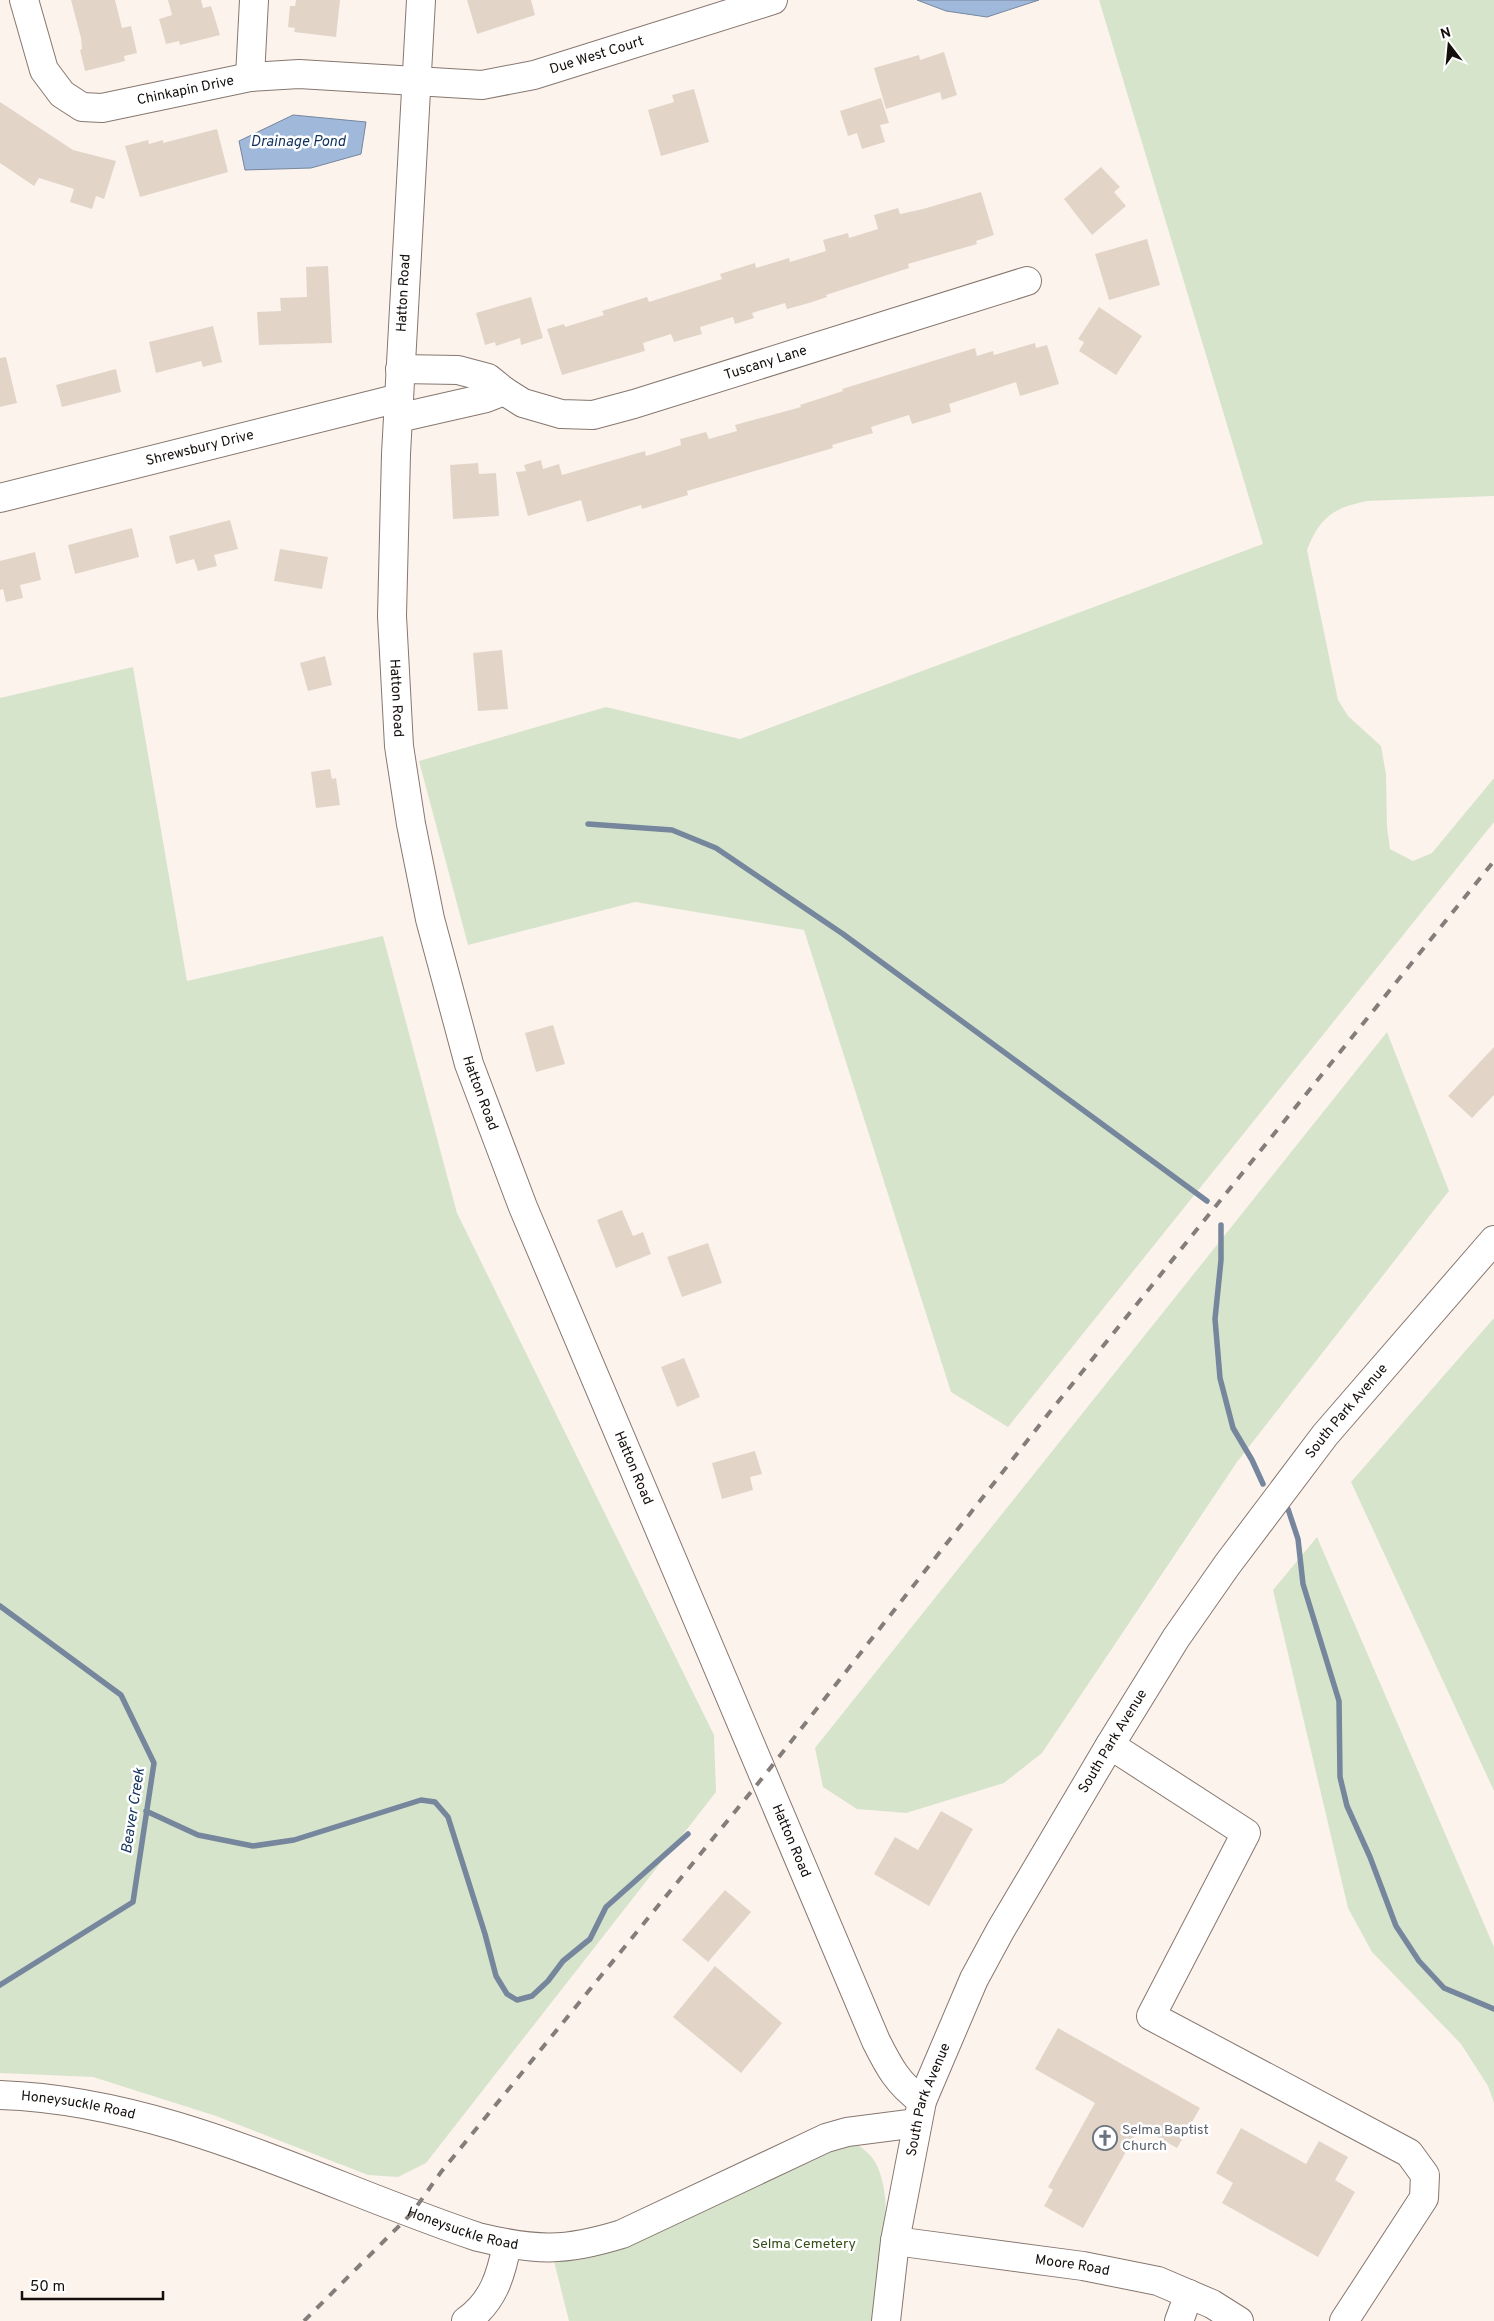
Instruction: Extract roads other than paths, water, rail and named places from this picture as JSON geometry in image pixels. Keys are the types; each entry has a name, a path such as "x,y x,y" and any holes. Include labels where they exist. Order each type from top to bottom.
{"street":[{"name":"Chinkapin Drive","path":"24,0 44,70 62,94 82,108 102,108 250,77 299,74 416,80"},
{"path":"250,77 254,0"},
{"name":"Hatton Road","path":"421,0 398,408 392,616 400,746 411,824 428,911 470,1064 495,1137 555,1287 876,2042 890,2068 920,2112"},
{"name":"Due West Court","path":"416,80 482,85 534,75 773,0"},
{"name":"Tuscany Lane","path":"400,369 458,370 488,378 523,403 561,414 593,415 1027,281"},
{"path":"398,408 486,398 504,391"},
{"name":"Shrewsbury Drive","path":"0,498 398,408"},
{"name":"South Park Avenue","path":"886,2321 895,2241 920,2112 974,1979 1110,1745 1176,1638 1269,1507 1325,1435 1494,1240"},
{"path":"1110,1745 1246,1833 1151,2016 1410,2153 1425,2175 1424,2198 1344,2321"},
{"name":"Honeysuckle Road","path":"0,2095 65,2100 114,2109 159,2121 256,2153 447,2227 507,2244 560,2249 591,2244 653,2221 826,2138 920,2112"},
{"name":"Moore Road","path":"895,2241 1084,2266 1158,2281 1212,2304 1239,2321"},
{"path":"466,2321 477,2314 491,2297 507,2244"},
{"path":"1179,2321 1189,2294"}],"water":[{"path":"917,0 1039,0 987,17 946,11"},
{"name":"Drainage Pond","path":"293,115 366,122 361,154 311,168 245,170 239,141"}],"waterway":[{"path":"588,824 672,830 716,848 843,934 1207,1201"},
{"path":"1221,1225 1221,1260 1215,1319 1220,1378 1233,1428 1252,1460 1263,1484"},
{"path":"1288,1509 1298,1539 1303,1584 1339,1701 1340,1777 1347,1806 1370,1857 1396,1926 1419,1961 1444,1988 1494,2009"},
{"name":"Beaver Creek","path":"0,1606 121,1695 154,1763 133,1902 0,1985"},
{"path":"146,1811 198,1835 253,1846 294,1840 421,1800 435,1802 448,1817 485,1934 496,1976 507,1994 517,2000 532,1996 548,1981 563,1961 590,1939 606,1907 688,1834"}],"railway":[{"path":"304,2321 412,2213 441,2172 764,1776 1049,1413 1494,861"}],"place":[{"name":"Selma Baptist Church","path":"1105,2138"}],"park label":[{"name":"Selma Cemetery","path":"804,2244"}]}
